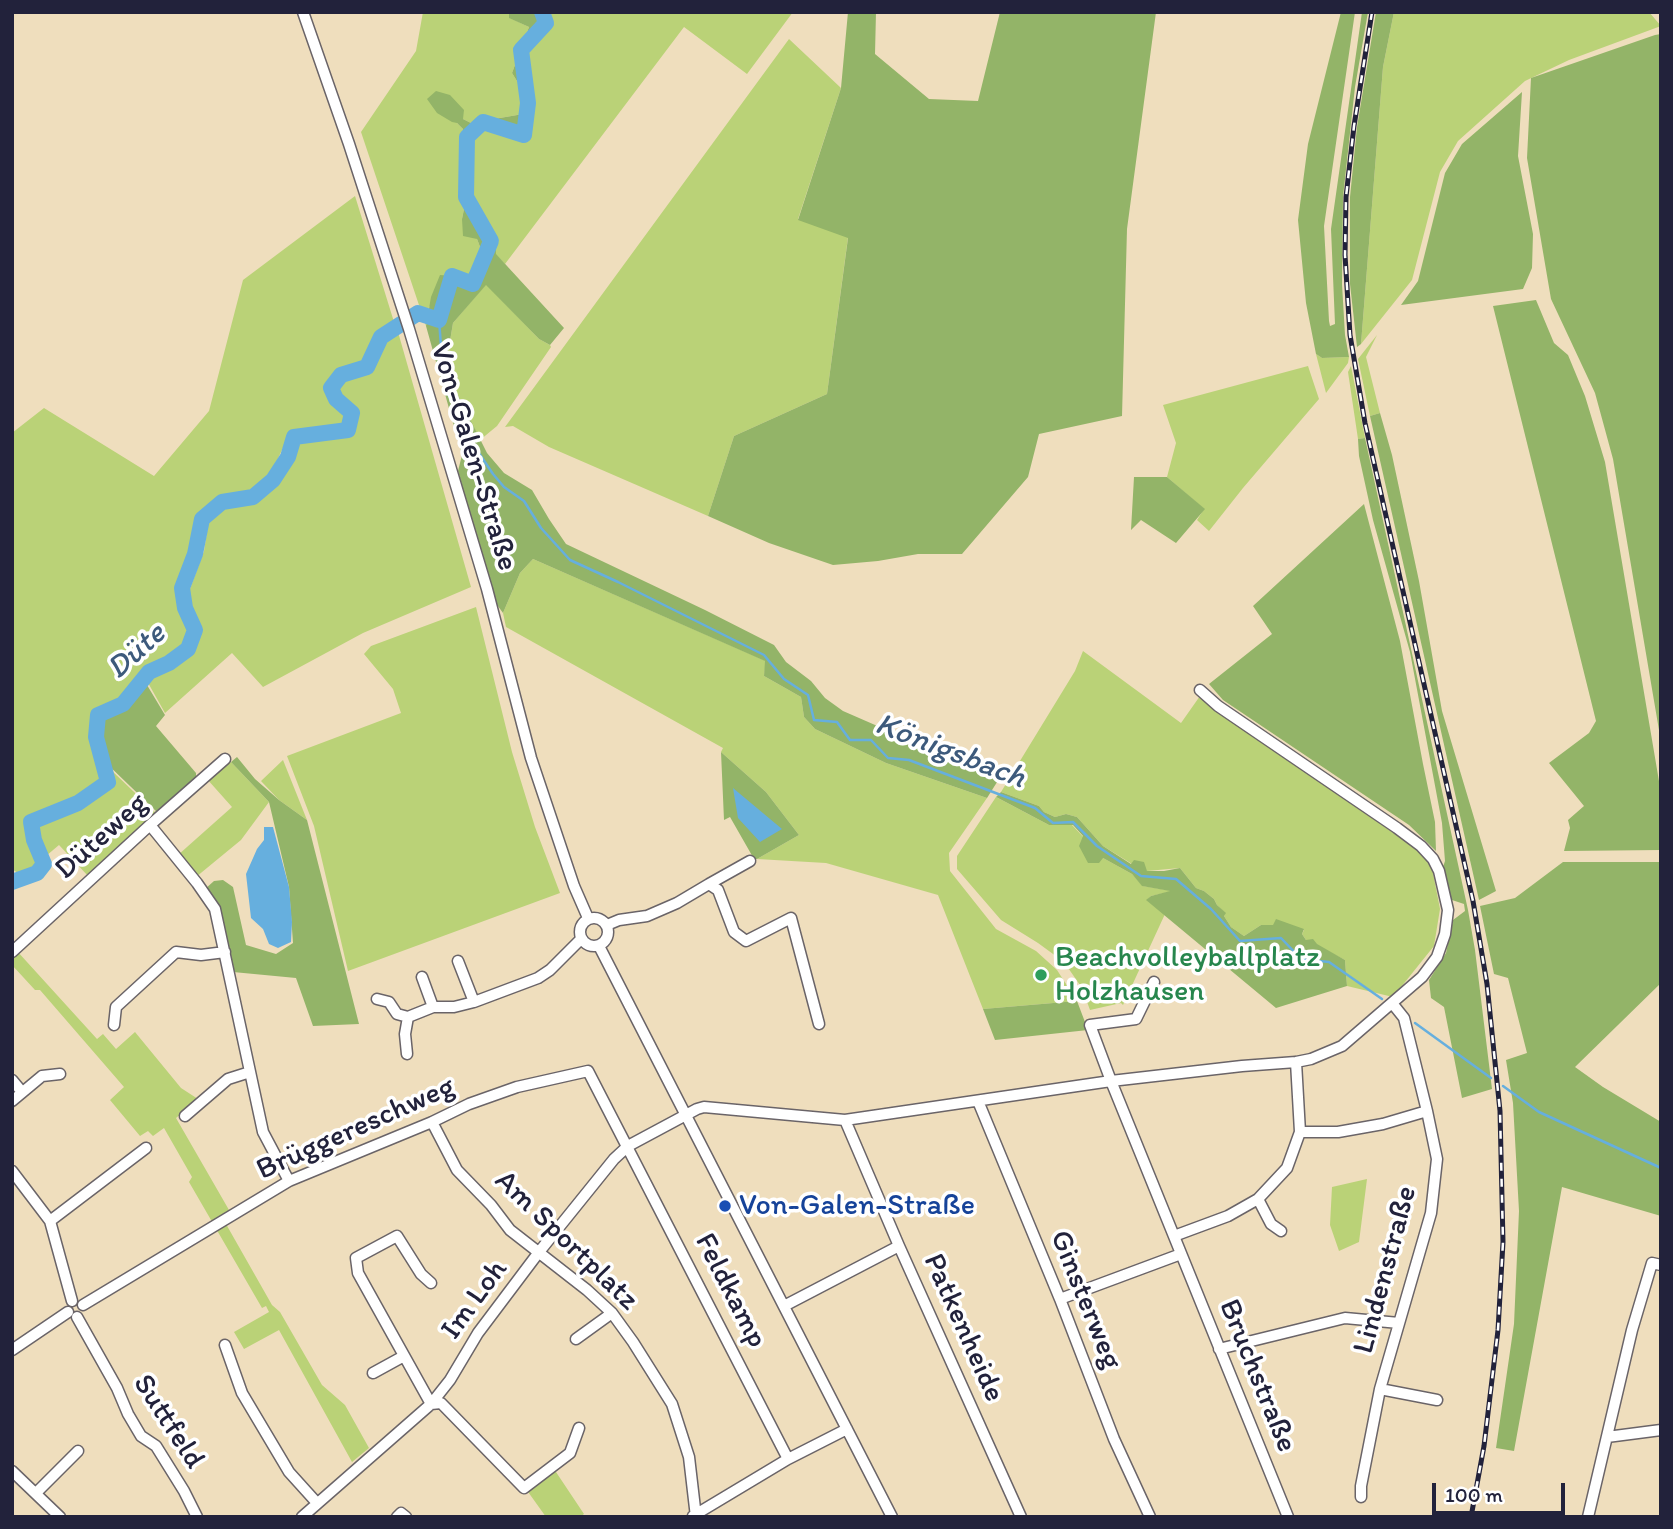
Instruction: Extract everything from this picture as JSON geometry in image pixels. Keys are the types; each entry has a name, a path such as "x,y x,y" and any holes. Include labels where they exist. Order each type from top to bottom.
{"street":[{"name":"Von-Galen-Straße","path":"303,12 410,329 487,589 531,758 574,886 588,918"},
{"name":"Im Loh","path":"302,1517 431,1404 450,1380 478,1333 614,1159 628,1146 687,1115 704,1107 845,1120 1111,1081 1296,1062 1342,1046 1422,977 1437,957 1445,934 1448,910 1439,871 1433,859 1421,846 1218,706 1200,690"},
{"name":"Düteweg","path":"12,952 225,759"},
{"path":"150,825 215,909 263,1132 289,1181"},
{"path":"607,925 619,920 647,916 677,903 750,861"},
{"path":"709,884 718,890 734,932 746,941 791,918 819,1024"},
{"path":"588,918 602,919 607,925 609,933 606,941 599,946 586,944 581,939 581,925 588,918"},
{"path":"377,999 389,1002 397,1014 408,1017 433,1007 454,1007 474,1002 538,978 550,970 581,939"},
{"path":"599,946 892,1517"},
{"path":"114,1025 116,1007 176,952 201,955 225,952"},
{"path":"458,961 474,1002"},
{"path":"422,977 433,1007"},
{"name":"Bruchstraße","path":"1154,982 1136,1019 1090,1025 1287,1517"},
{"name":"Lindenstraße","path":"1361,1497 1380,1389 1431,1213 1437,1159 1404,1018 1392,1003"},
{"path":"407,1054 405,1034 408,1017"},
{"path":"1174,1236 1228,1216 1258,1199 1287,1168 1300,1132 1296,1062"},
{"name":"Brüggereschweg","path":"77,1303 289,1181 469,1104 517,1087 588,1071 628,1146"},
{"path":"185,1116 228,1079 250,1072"},
{"path":"12,1101 42,1076 60,1074"},
{"path":"12,1080 22,1092"},
{"name":"Ginsterweg","path":"978,1101 1060,1299 1114,1439 1150,1517"},
{"path":"1300,1132 1338,1132 1383,1124 1427,1111"},
{"name":"Patkenheide","path":"845,1120 1021,1517"},
{"name":"Am Sportplatz","path":"432,1122 457,1170 491,1205 510,1230 587,1290 612,1313 633,1342 671,1404 689,1457 695,1516"},
{"name":"Feldkamp","path":"628,1146 788,1458"},
{"path":"50,1221 146,1148"},
{"path":"12,1171 50,1221 77,1303 68,1306 73,1314 12,1350"},
{"path":"1258,1199 1271,1224 1281,1231"},
{"path":"431,1283 421,1274 397,1236 356,1258 358,1273 431,1404 441,1403 524,1488 570,1453 579,1428"},
{"path":"784,1306 900,1246"},
{"path":"1060,1299 1181,1254"},
{"path":"1588,1517 1632,1329 1652,1263 1661,1265"},
{"path":"576,1339 612,1313"},
{"name":"Suttfeld","path":"73,1314 110,1374 141,1436 156,1446 197,1517"},
{"path":"1219,1349 1345,1318 1399,1323"},
{"path":"225,1345 242,1393 289,1472 317,1503"},
{"path":"373,1373 404,1356"},
{"name":"Lindenstraße","path":"1380,1389 1437,1400"},
{"path":"695,1516 788,1458 847,1429"},
{"path":"1607,1437 1661,1430"},
{"path":"36,1493 78,1451"},
{"path":"12,1471 60,1517"},
{"path":"397,1517 401,1513 406,1517"}],"green space":[{"path":"423,12 509,12 510,18 529,27 512,73 520,86 523,114 471,123 463,119 457,123 463,129 462,219 477,239 482,252 468,277 429,307 426,326 361,132 416,51"},
{"path":"509,12 548,12 548,24 524,53 532,130 525,139 484,126 471,141 469,199 495,235 496,254 564,328 550,345 539,339 486,285 453,323 448,353 452,383 487,453 504,473 532,490 566,544 774,645 786,662 843,711 999,779 987,798 886,763 815,729 804,717 801,697 764,676 765,661 533,559 520,573 503,613 495,602 458,471 462,455 426,326 431,297 440,275 467,277 482,252 477,239 463,236 463,129 437,113 427,99 436,91 450,95 464,110 463,119 471,123 523,114 520,86 512,73 529,27 509,18"},
{"path":"548,12 793,12 747,74 684,27 505,264 495,254 469,199 471,141 484,126 524,139 532,130 524,53 548,24"},
{"path":"848,12 876,12 875,54 929,99 978,101 1000,12 1156,12 1127,229 1122,416 1039,434 1028,477 962,554 918,554 833,565 769,543 708,516 734,436 827,394 848,238 798,220 841,88"},
{"path":"1341,12 1355,12 1324,226 1330,326 1335,324 1331,229 1362,12 1368,12 1355,87 1343,197 1342,284 1349,357 1322,358 1316,354 1306,303 1298,220 1308,144"},
{"path":"1376,12 1394,12 1383,67 1361,344 1357,347 1350,284 1350,197 1357,127"},
{"path":"1394,12 1649,12 1661,26 1569,60 1525,81 1458,141 1440,172 1412,280 1361,344 1383,67"},
{"path":"1661,34 1661,742 1613,459 1595,393 1551,299 1527,158 1531,78"},
{"path":"789,39 841,88 798,219 848,237 827,394 734,436 708,516 549,447 513,426 505,427"},
{"path":"1522,92 1518,156 1533,234 1532,268 1523,289 1401,305 1418,281 1445,173 1462,144"},
{"path":"355,196 394,322 376,332 363,363 338,371 324,387 330,403 346,416 344,425 290,433 273,469 251,492 220,496 197,516 189,554 176,585 179,607 189,628 184,647 165,660 144,668 120,702 94,714 91,738 103,780 75,801 27,819 29,842 39,862 22,876 12,869 12,433 44,408 154,476 209,411 243,280"},
{"path":"486,284 539,339 551,347 497,426 480,440 452,383 448,353 453,323"},
{"path":"1536,300 1554,343 1568,355 1585,396 1605,462 1661,793 1661,850 1564,851 1570,828 1568,820 1584,806 1549,763 1589,733 1596,721 1493,306"},
{"path":"398,332 471,587 363,633 263,687 232,653 165,713 147,681 152,674 192,655 202,629 187,597 204,551 209,519 225,506 255,502 278,484 293,459 298,441 350,436 358,412 338,396 335,389 344,379 371,370 384,338"},
{"path":"1377,335 1366,357 1380,413 1370,416 1358,359"},
{"path":"1316,354 1322,358 1349,357 1348,363 1326,393"},
{"path":"1308,366 1319,399 1209,531 1197,520 1204,509 1167,477 1176,443 1163,405"},
{"path":"1351,366 1365,438 1358,439 1348,372"},
{"path":"1380,413 1392,455 1419,581 1442,711 1496,891 1479,900 1370,416"},
{"path":"1365,438 1475,950 1492,1089 1462,1098 1444,1007 1431,998 1429,980 1446,953 1453,920 1465,911 1464,904 1449,899 1442,870 1445,861 1442,823 1410,652 1373,520 1359,456 1358,439"},
{"path":"1134,477 1167,477 1205,509 1176,543 1141,520 1131,530"},
{"path":"1364,504 1400,641 1435,822 1436,851 1409,825 1223,700 1209,684 1272,634 1253,606"},
{"path":"533,559 766,661 764,676 801,697 804,717 815,729 886,763 987,798 949,853 950,871 996,929 1036,951 1057,970 1077,1001 983,1009 938,895 826,863 757,859 799,835 766,792 721,752 723,748 506,627 503,613 520,573"},
{"path":"476,607 512,752 535,827 560,893 348,971 314,826 287,756 401,713 393,689 364,654 371,646"},
{"path":"1083,651 1181,723 1200,696 1216,711 1417,849 1429,862 1440,909 1434,946 1393,997 1347,986 1345,960 1306,940 1302,934 1304,930 1261,925 1244,936 1231,927 1224,916 1225,913 1214,899 1196,888 1180,868 1147,871 1103,846 1077,817 1066,814 1055,817 1044,812 1039,806 1001,792 1075,671"},
{"path":"144,680 165,715 156,726 196,773 196,780 158,813 103,760 96,737 98,715 123,704"},
{"path":"721,752 766,792 799,835 754,859 730,817 724,820"},
{"path":"237,757 255,779 307,820 359,1024 313,1026 296,978 233,972 205,889 214,881 223,880 233,887 246,945 276,954 293,943 289,887 269,802 231,762"},
{"path":"283,760 307,820 279,800 261,781"},
{"path":"231,762 269,802 241,840 196,877 178,855 232,807 207,779"},
{"path":"109,768 157,814 89,877 59,845 46,856 36,824 81,808 113,784"},
{"path":"1001,792 1039,806 1044,812 1055,817 1066,814 1077,817 1103,846 1131,864 1134,860 1144,862 1147,871 1180,868 1196,888 1214,899 1226,913 1224,916 1231,927 1244,936 1261,925 1273,925 1276,919 1304,929 1302,934 1306,940 1313,939 1345,960 1347,986 1276,1008 1146,900 1170,891 1142,886 1132,874 1103,858 1099,863 1088,863 1079,846 1083,836 1073,825 1049,825 996,797"},
{"path":"996,797 1049,825 1072,825 1103,858 1132,874 1143,886 1173,891 1151,896 1147,900 1165,914 1123,1005 1121,1003 1090,1010 1082,988 1064,962 1001,920 957,869 957,856"},
{"path":"1563,862 1661,862 1661,983 1575,1067 1661,1122 1661,1216 1562,1187 1514,1451 1496,1448 1514,1324 1519,1211 1513,1103 1506,1060 1527,1053 1508,978 1494,974 1480,906 1515,898"},
{"path":"17,951 97,1039 103,1034 116,1049 135,1032 181,1088 198,1099 176,1118 229,1210 222,1217 272,1305 280,1312 322,1385 345,1405 369,1448 352,1462 279,1330 244,1349 234,1332 269,1312 266,1306 262,1308 189,1182 192,1177 164,1128 153,1136 148,1131 140,1136 110,1100 124,1087 40,990 35,990 12,965 12,956"},
{"path":"1077,1001 1088,1030 995,1040 983,1009"},
{"path":"1367,1179 1359,1242 1339,1251 1330,1225 1332,1187"},
{"path":"554,1469 584,1514 580,1517 546,1517 526,1489"}],"water":[{"path":"733,788 782,829 760,842 738,818"},
{"path":"264,827 273,827 289,887 291,942 278,948 269,944 263,929 251,918 246,874 264,840"}],"waterway":[{"name":"Düte","path":"12,882 37,873 44,864 34,840 31,822 78,803 108,782 96,737 98,715 123,704 149,672 169,663 188,649 195,630 185,608 182,588 195,554 202,519 222,502 253,497 273,480 288,457 294,437 348,430 352,413 336,399 331,388 341,375 367,367 381,337 418,313 439,320 452,276 473,284 491,241 466,197 467,137 483,122 524,135 528,103 521,50 546,23 542,12"},
{"name":"Königsbach","path":"439,320 444,385 470,440 493,474 504,487 524,501 541,528 570,560 764,655 784,679 808,695 814,720 837,722 850,740 871,740 888,758 909,760 1035,808 1053,823 1073,822 1097,846 1141,876 1176,879 1211,909 1240,941 1281,938 1301,959 1329,962 1382,999"},
{"name":"Königsbach","path":"1415,1023 1491,1078"},
{"name":"Königsbach","path":"1503,1086 1539,1112 1661,1168"}],"railway":[{"path":"1372,12 1346,197 1345,255 1350,335 1365,423 1473,901 1487,984 1500,1111 1503,1242 1498,1330 1484,1446 1471,1517"}],"place":[{"name":"Beachvolleyballplatz Holzhausen","path":"1041,975"},
{"name":"Von-Galen-Straße","path":"725,1206"}]}
